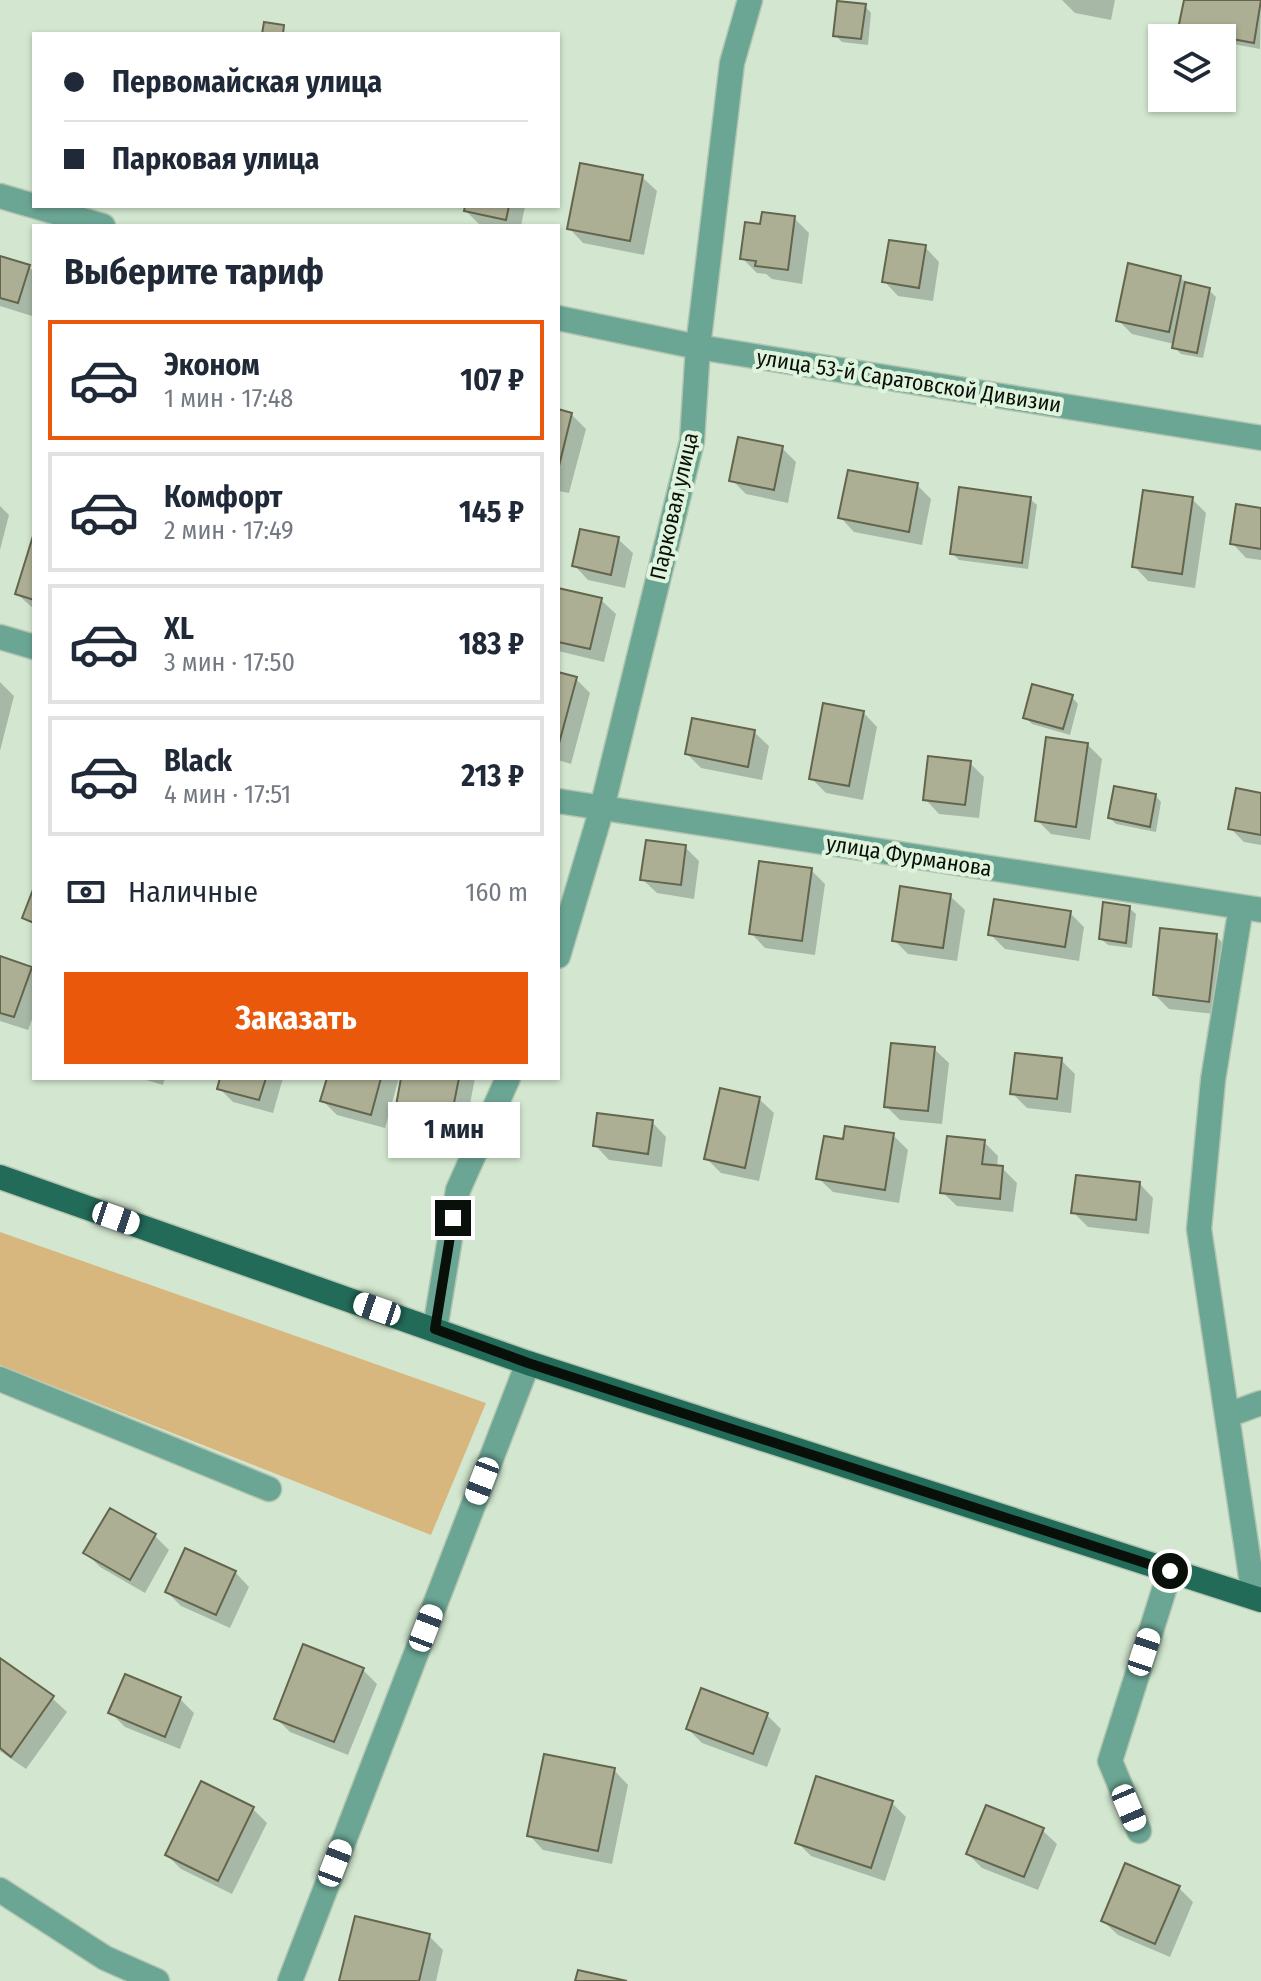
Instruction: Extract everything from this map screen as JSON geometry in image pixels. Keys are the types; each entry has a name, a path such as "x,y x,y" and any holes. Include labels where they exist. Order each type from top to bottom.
{"main road":[{"path":"0,1177 528,1363 1258,1598"}],"street":[{"name":"Парковая улица","path":"560,949 602,808 692,441 698,347 732,63 750,0"},
{"path":"0,196 32,205"},
{"path":"41,208 96,224"},
{"name":"улица 53-й Саратовской Дивизии","path":"560,318 698,347 1261,438"},
{"path":"0,637 32,646"},
{"name":"улица Фурманова","path":"560,801 1251,908"},
{"path":"1251,908 1213,1080 1199,1229 1258,1598"},
{"path":"435,1329 458,1190 507,1080"},
{"path":"290,1981 528,1363"},
{"path":"0,1379 269,1489"},
{"path":"1228,1415 1261,1403"},
{"path":"1139,1831 1110,1761 1170,1571"},
{"path":"0,1890 105,1958 157,1981"}],"shaded area":[{"path":"0,1232 486,1403 431,1535 0,1365"}],"building":[{"path":"1184,0 1261,0 1254,43 1236,40 1236,24 1179,24"},
{"path":"837,1 866,4 861,39 833,36"},
{"path":"264,22 284,25 283,32 262,32"},
{"path":"580,163 643,175 630,241 567,229"},
{"path":"465,208 509,208 506,220 464,211"},
{"path":"762,212 795,216 788,270 755,266 756,261 740,259 745,222 760,224"},
{"path":"889,240 926,245 919,288 882,282"},
{"path":"0,256 30,265 18,303 0,298"},
{"path":"1128,263 1181,276 1169,332 1116,321"},
{"path":"1185,282 1210,288 1197,353 1172,348"},
{"path":"560,410 572,413 560,462"},
{"path":"738,437 783,446 774,490 729,481"},
{"path":"848,470 918,483 909,532 838,518"},
{"path":"959,487 1031,497 1022,563 950,554"},
{"path":"1143,490 1193,497 1182,574 1132,567"},
{"path":"1236,504 1261,508 1261,549 1230,544"},
{"path":"580,529 619,537 611,575 572,566"},
{"path":"32,539 32,599 15,594"},
{"path":"560,588 602,598 590,649 560,642"},
{"path":"560,673 577,677 560,740"},
{"path":"1032,684 1073,695 1063,729 1023,718"},
{"path":"823,703 864,711 849,786 809,779"},
{"path":"692,718 755,730 748,767 685,754"},
{"path":"1046,737 1088,743 1076,827 1035,821"},
{"path":"928,756 971,761 965,805 923,800"},
{"path":"1114,786 1156,794 1150,827 1108,818"},
{"path":"1236,788 1261,793 1261,835 1228,829"},
{"path":"646,840 686,845 681,885 640,880"},
{"path":"759,861 812,868 802,941 749,934"},
{"path":"900,886 951,894 943,948 892,941"},
{"path":"32,892 32,922 22,918"},
{"path":"994,899 1071,911 1065,947 988,935"},
{"path":"1103,902 1130,906 1126,943 1099,939"},
{"path":"1160,928 1217,934 1209,1002 1153,995"},
{"path":"0,956 32,967 14,1017 0,1013"},
{"path":"891,1043 935,1047 928,1111 884,1107"},
{"path":"1015,1053 1062,1058 1057,1099 1010,1094"},
{"path":"219,1080 265,1080 259,1100 217,1089"},
{"path":"326,1080 380,1080 371,1115 320,1101"},
{"path":"401,1080 459,1080 448,1133 393,1122"},
{"path":"720,1088 760,1097 745,1168 704,1159"},
{"path":"597,1113 653,1120 648,1154 593,1146"},
{"path":"845,1126 894,1133 885,1190 816,1179 824,1136 843,1139"},
{"path":"947,1136 985,1140 982,1164 1003,1166 1000,1199 940,1193"},
{"path":"1076,1175 1140,1182 1136,1220 1071,1213"},
{"path":"110,1508 156,1534 130,1580 83,1553"},
{"path":"185,1548 236,1571 216,1615 165,1592"},
{"path":"303,1644 364,1668 334,1742 274,1719"},
{"path":"0,1658 54,1696 11,1757 0,1748"},
{"path":"125,1674 181,1697 165,1737 108,1713"},
{"path":"701,1688 768,1713 753,1754 686,1729"},
{"path":"544,1754 615,1768 598,1851 527,1836"},
{"path":"816,1776 893,1801 871,1868 795,1843"},
{"path":"201,1781 254,1807 218,1881 165,1855"},
{"path":"986,1805 1044,1828 1024,1877 966,1854"},
{"path":"1125,1863 1180,1886 1155,1944 1101,1921"},
{"path":"355,1916 430,1934 419,1981 339,1981"},
{"path":"578,1970 627,1981 575,1981"}],"route":[{"path":"453,1218 435,1329 528,1363 1170,1571"}]}
